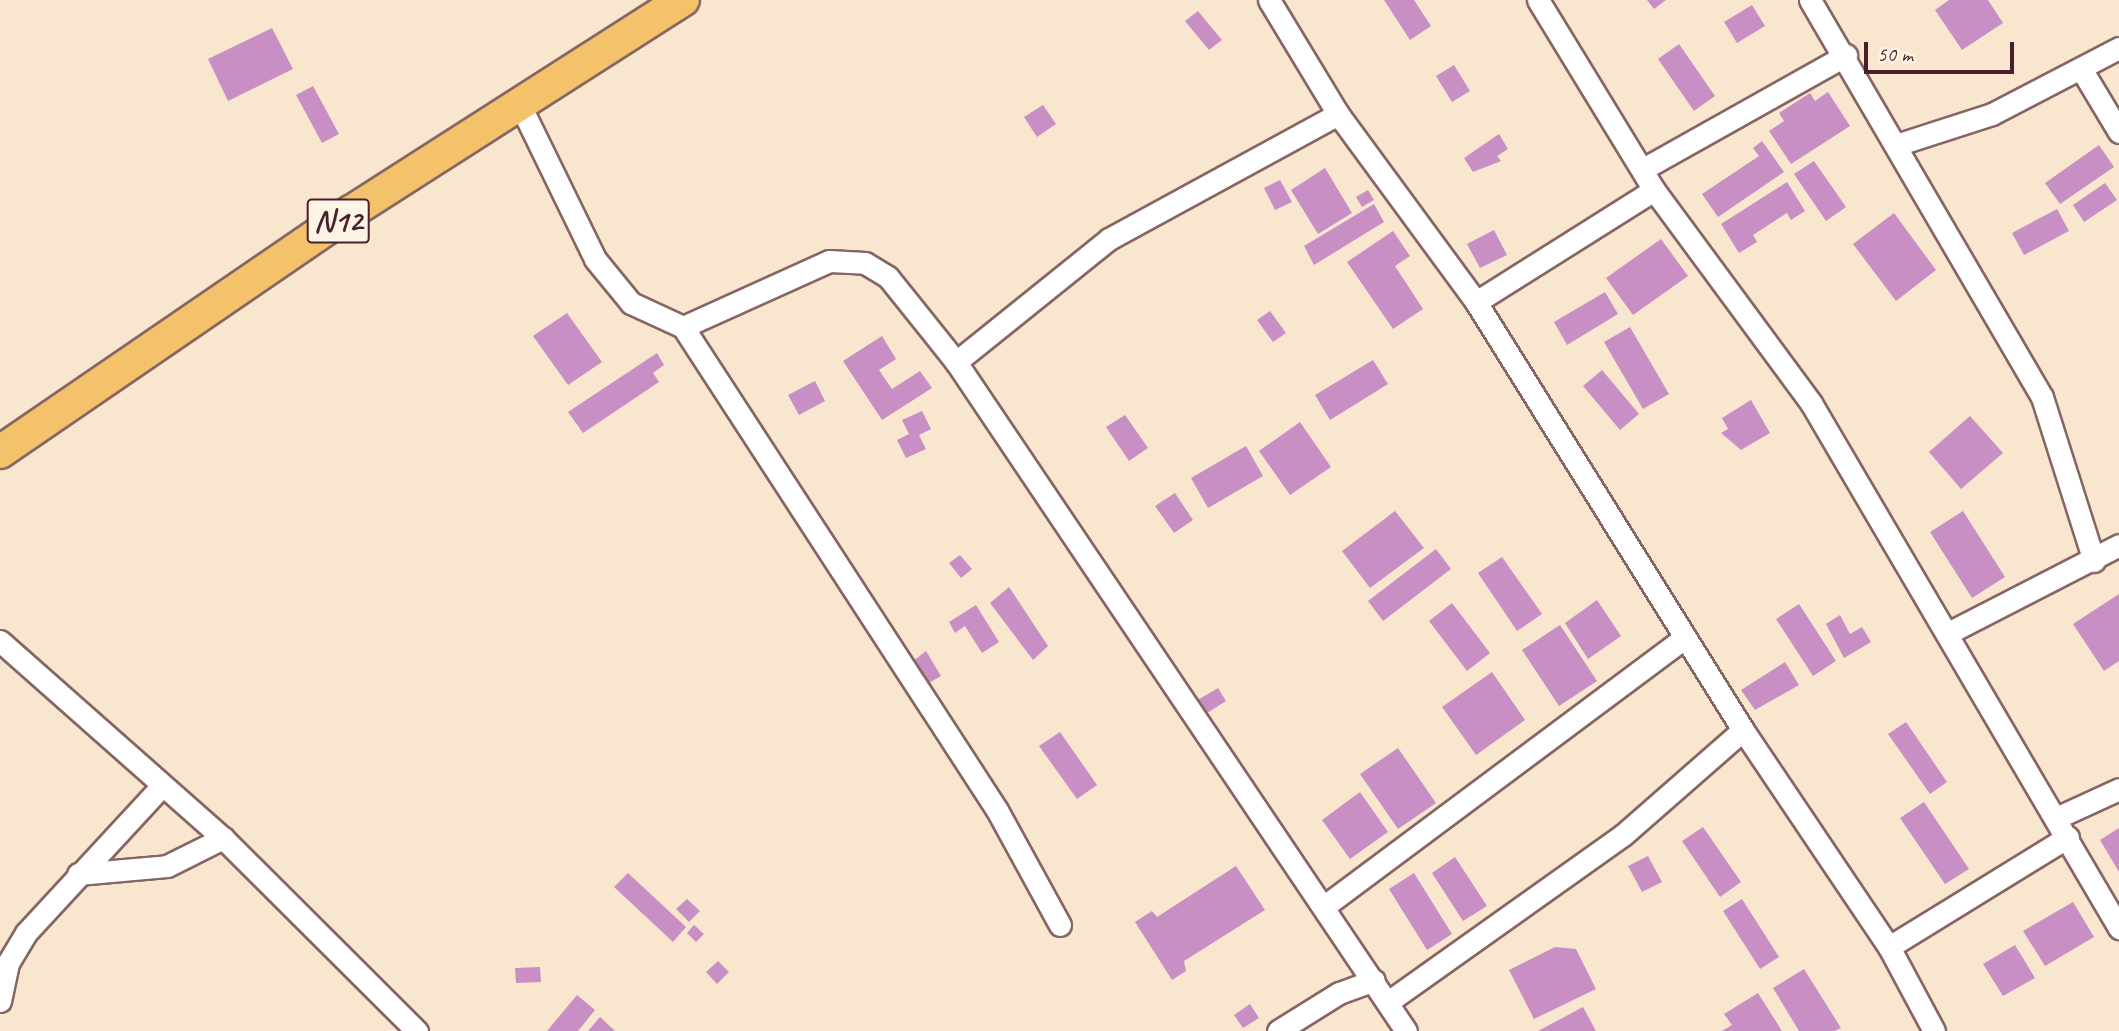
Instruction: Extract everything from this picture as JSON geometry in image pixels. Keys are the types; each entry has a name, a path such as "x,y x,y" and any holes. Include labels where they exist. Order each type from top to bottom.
{"highway":[{"name":"N12","path":"0,452 351,212 521,107 668,4"}],"street":[{"path":"1269,0 1338,114 1476,302 1743,730 1889,947 1934,1031"},
{"path":"1538,0 1654,190 1811,403 1950,632 2119,928"},
{"path":"1810,0 1846,55 2042,397 2094,561"},
{"path":"1896,145 1992,114 2083,72 2119,48"},
{"path":"1643,169 1846,55"},
{"path":"2083,72 2119,132"},
{"path":"521,107 595,259 631,303 683,327 997,810 1060,925"},
{"path":"956,362 1109,239 1338,114"},
{"path":"1476,302 1654,190"},
{"path":"683,327 830,261 865,263 888,277 956,362 1129,626 1326,905 1406,1031"},
{"path":"1950,632 2094,561 2119,545"},
{"path":"1326,905 1685,637"},
{"path":"0,641 160,788 223,838 417,1031"},
{"path":"1388,1002 1623,835 1743,730"},
{"path":"0,1001 8,963 78,874 160,788"},
{"path":"2056,818 2119,789"},
{"path":"78,874 167,866 223,838"},
{"path":"1889,947 2067,838"},
{"path":"1278,1031 1339,993 1374,980"}],"building":[{"path":"1384,0 1414,0 1431,26 1410,40"},
{"path":"1647,0 1666,0 1654,9"},
{"path":"1949,0 1988,0 2003,23 1962,50 1935,10"},
{"path":"1752,5 1765,26 1737,43 1724,22"},
{"path":"1198,11 1222,40 1209,50 1185,21"},
{"path":"272,28 293,69 228,101 208,59"},
{"path":"1679,44 1715,96 1694,111 1658,59"},
{"path":"1454,65 1470,91 1452,102 1436,76"},
{"path":"313,86 339,134 322,143 296,95"},
{"path":"1828,92 1850,126 1791,164 1769,131 1784,121 1779,113 1810,93 1815,101"},
{"path":"1043,105 1056,124 1037,137 1024,117"},
{"path":"1499,134 1508,149 1497,156 1501,161 1473,172 1464,158"},
{"path":"1762,141 1784,172 1718,217 1702,194 1759,156 1753,148"},
{"path":"2099,145 2114,167 2060,204 2045,183"},
{"path":"1814,161 1846,207 1826,221 1794,174"},
{"path":"1325,168 1352,213 1318,234 1291,190"},
{"path":"1280,180 1292,202 1275,210 1264,188"},
{"path":"1787,182 1805,211 1791,220 1787,213 1753,235 1757,242 1739,253 1721,224"},
{"path":"2105,183 2117,200 2084,222 2073,205"},
{"path":"1368,190 1374,200 1362,207 1356,197"},
{"path":"1374,204 1384,222 1314,265 1304,246"},
{"path":"2057,209 2069,231 2024,255 2012,233"},
{"path":"1894,213 1936,270 1896,301 1853,244"},
{"path":"1494,230 1507,255 1480,268 1467,244"},
{"path":"1393,231 1410,256 1395,266 1423,309 1393,329 1347,262"},
{"path":"1661,239 1688,276 1633,315 1606,278"},
{"path":"1605,292 1618,314 1567,345 1554,322"},
{"path":"1270,311 1286,333 1273,342 1257,320"},
{"path":"567,313 602,362 568,385 533,336"},
{"path":"1630,327 1669,394 1643,409 1604,342"},
{"path":"882,336 896,359 879,370 892,389 920,371 932,388 882,420 843,361"},
{"path":"657,353 664,365 653,373 659,382 583,433 568,412"},
{"path":"1373,360 1388,384 1330,420 1315,395"},
{"path":"1602,370 1639,414 1620,430 1583,386"},
{"path":"815,381 825,401 799,415 788,395"},
{"path":"1751,400 1770,433 1741,450 1721,433 1728,429 1722,418"},
{"path":"922,411 931,429 919,435 926,449 906,458 897,440 909,434 902,420"},
{"path":"1125,415 1148,448 1129,461 1106,427"},
{"path":"1970,416 2003,453 1961,489 1929,452"},
{"path":"1300,422 1331,467 1290,495 1259,451"},
{"path":"1246,446 1263,476 1208,508 1191,478"},
{"path":"1175,493 1193,520 1174,533 1155,506"},
{"path":"1395,511 1424,548 1370,588 1342,551"},
{"path":"1963,511 2005,577 1972,598 1930,532"},
{"path":"1436,549 1451,569 1383,621 1368,601"},
{"path":"960,555 972,569 961,578 949,563"},
{"path":"1502,557 1542,614 1517,631 1478,573"},
{"path":"1009,587 1048,646 1033,660 990,603"},
{"path":"2119,594 2119,661 2104,671 2073,624"},
{"path":"1597,600 1621,636 1588,659 1565,623"},
{"path":"1452,603 1490,653 1467,671 1429,621"},
{"path":"1799,604 1836,661 1813,676 1776,619"},
{"path":"976,605 999,642 982,653 965,626 955,633 949,622"},
{"path":"1840,615 1850,634 1862,627 1871,642 1844,658 1826,624"},
{"path":"1560,625 1597,681 1559,706 1522,650"},
{"path":"926,651 941,676 927,684 912,662"},
{"path":"1785,662 1799,685 1755,710 1741,690"},
{"path":"1492,672 1525,720 1476,755 1442,707"},
{"path":"1218,688 1226,701 1204,715 1196,701"},
{"path":"1906,722 1947,782 1930,794 1888,734"},
{"path":"1060,732 1097,785 1077,799 1039,746"},
{"path":"1398,748 1436,803 1398,829 1360,774"},
{"path":"1360,792 1388,832 1350,859 1322,820"},
{"path":"1924,802 1969,869 1945,884 1900,818"},
{"path":"1703,827 1741,882 1720,897 1682,841"},
{"path":"2119,828 2119,872 2100,840"},
{"path":"1648,856 1662,882 1642,892 1628,866"},
{"path":"1455,857 1487,906 1463,921 1432,873"},
{"path":"1236,866 1265,910 1184,961 1186,971 1172,980 1135,922 1152,911 1157,917"},
{"path":"628,873 686,927 673,942 614,887"},
{"path":"1414,873 1452,934 1427,950 1389,889"},
{"path":"687,899 700,911 689,922 676,909"},
{"path":"1742,899 1779,957 1760,969 1723,911"},
{"path":"2073,902 2094,937 2045,966 2023,931"},
{"path":"694,925 704,934 696,942 687,933"},
{"path":"2015,945 2035,978 2003,996 1983,964"},
{"path":"1555,947 1576,949 1596,989 1534,1019 1509,970"},
{"path":"718,961 729,972 717,984 706,972"},
{"path":"540,967 541,982 516,983 515,968"},
{"path":"1804,969 1841,1028 1835,1031 1799,1031 1773,988"},
{"path":"1758,993 1782,1031 1722,1031 1732,1025 1724,1014"},
{"path":"577,995 595,1010 578,1031 547,1031"},
{"path":"1250,1004 1259,1018 1243,1028 1234,1015"},
{"path":"1583,1007 1596,1031 1538,1031"},
{"path":"600,1017 615,1031 588,1031"}]}
